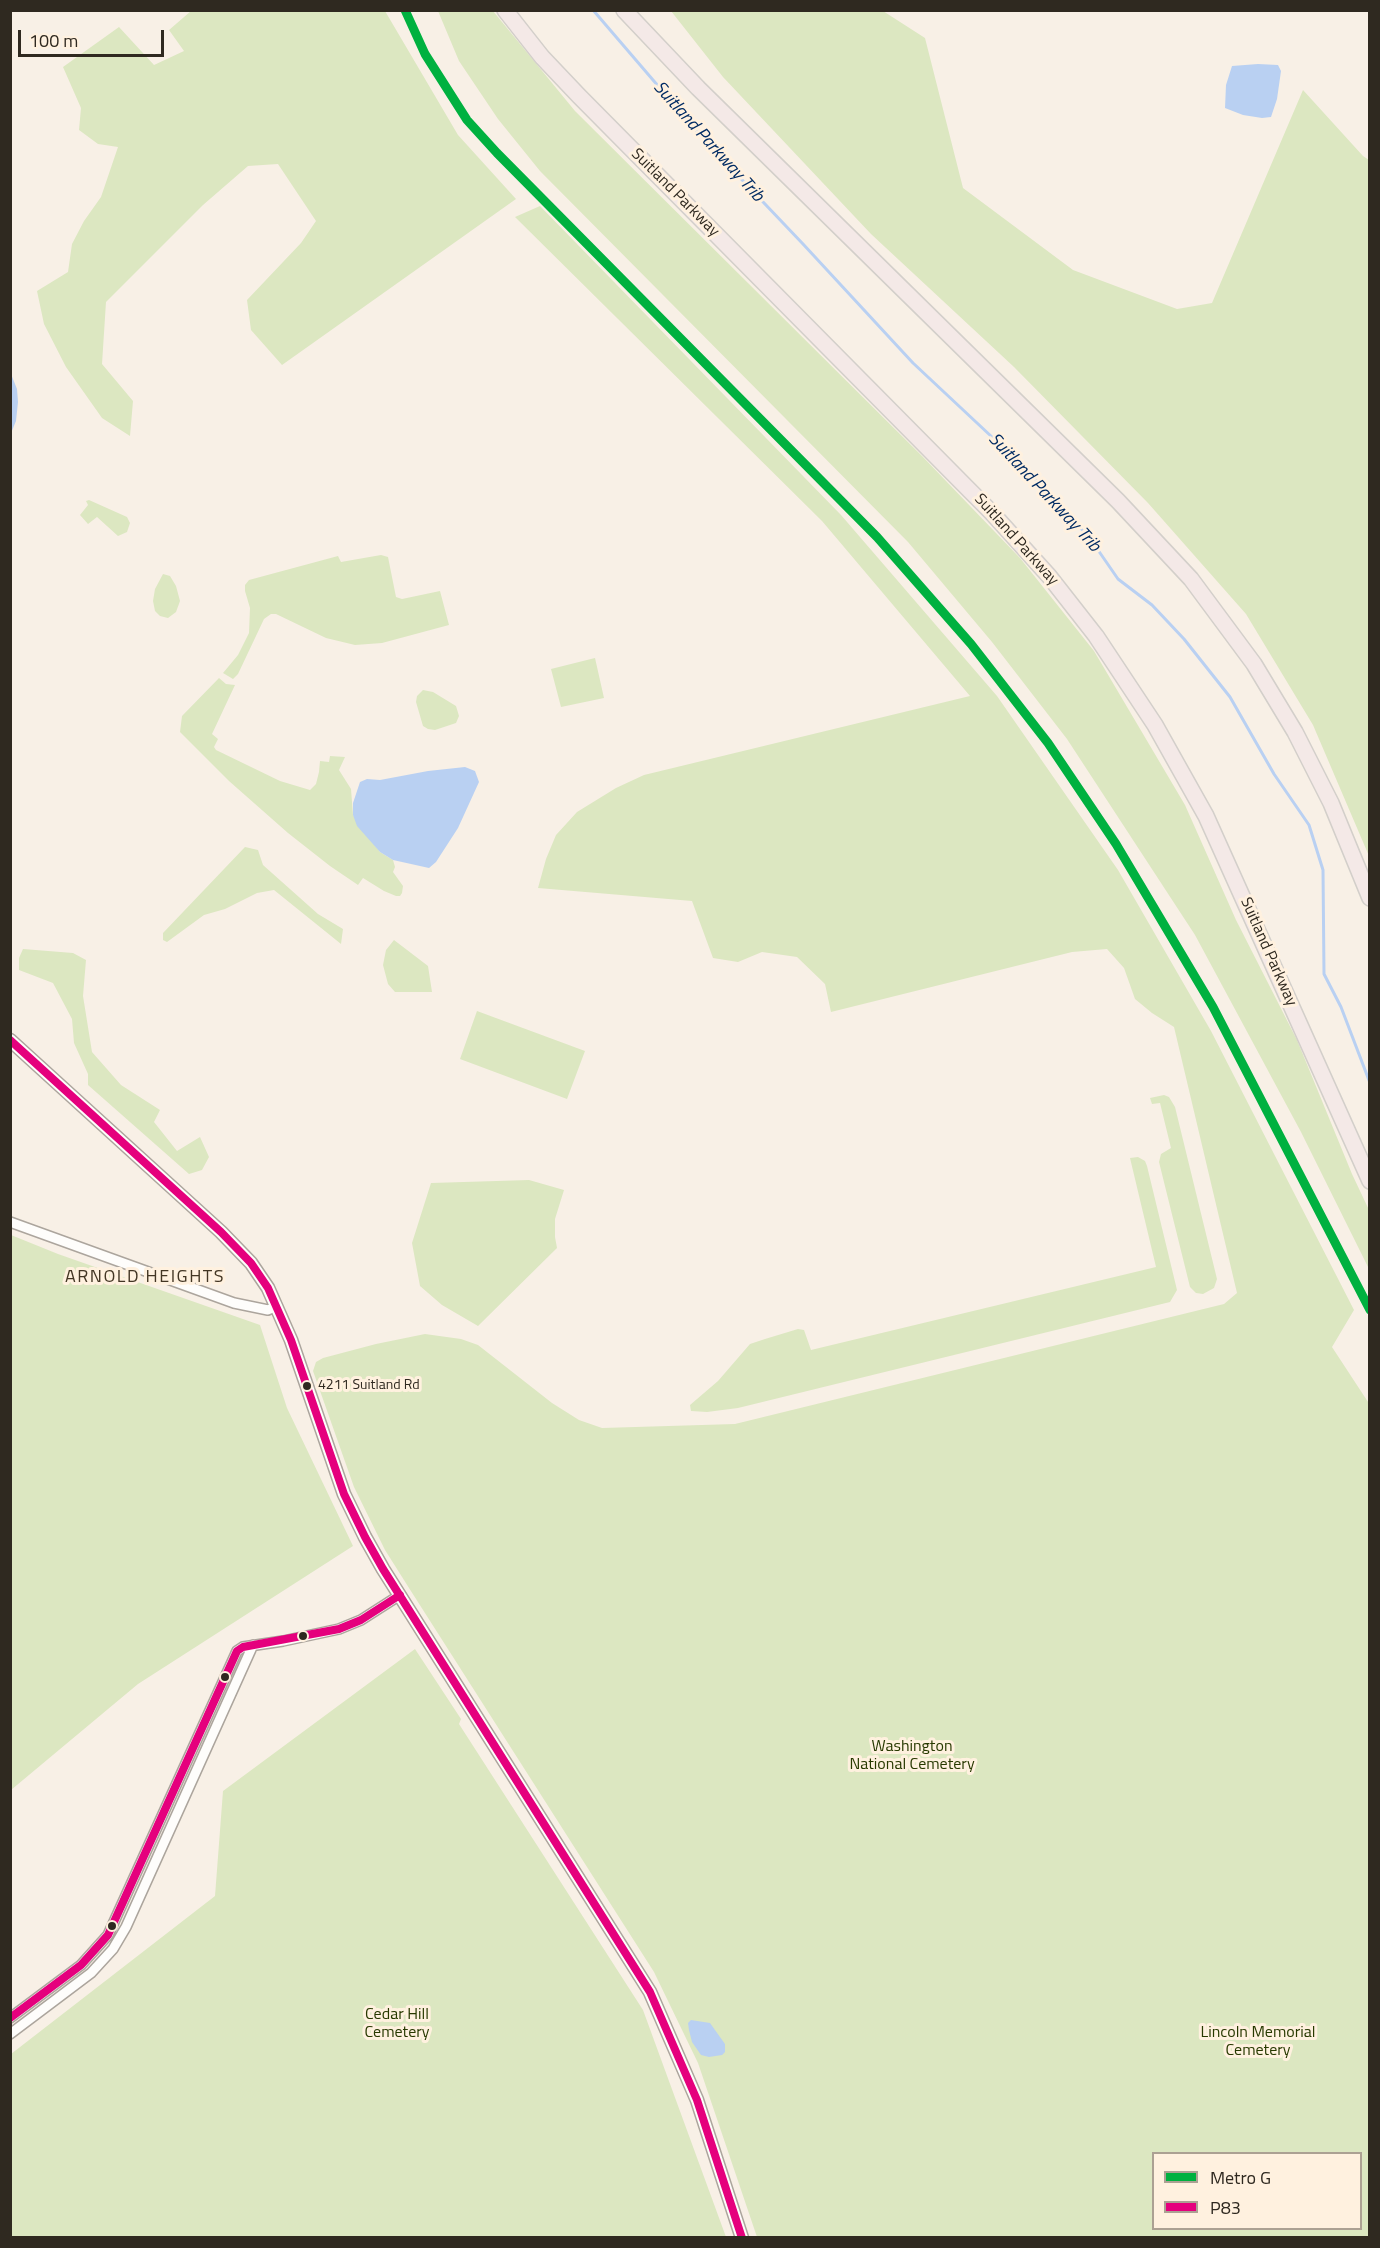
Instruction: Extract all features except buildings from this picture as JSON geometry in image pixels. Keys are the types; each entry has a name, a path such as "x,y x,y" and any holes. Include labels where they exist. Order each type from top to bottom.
{"highway":[{"name":"Suitland Parkway","path":"505,10 542,57 585,103 992,513 1048,576 1096,636 1155,725 1206,816 1370,1181"},
{"path":"624,10 686,76 1118,501 1191,579 1254,664 1295,732 1331,803 1370,898"}],"main road":[{"path":"10,1040 232,1243 260,1275 277,1306 344,1494 365,1537 650,1992 698,2100 742,2238"}],"street":[{"path":"10,1222 234,1304 268,1310 277,1306"},
{"path":"10,2018 90,1957 108,1935 237,1651 243,1647 339,1629 361,1620 400,1595"},
{"path":"10,2034 91,1973 101,1964 119,1939 253,1645"}],"green space":[{"path":"191,11 385,11 458,135 516,199 282,365 251,330 247,300 301,243 316,221 278,164 248,166 203,205 106,302 102,364 133,401 130,436 102,418 66,367 44,324 37,291 68,272 72,244 84,221 101,197 118,147 98,144 79,130 81,108 63,67 119,27 154,65 184,51 169,30"},
{"path":"438,11 493,11 575,111 922,456 1020,558 1094,651 1185,805 1236,920 1297,1040 1369,1210 1369,1269 1301,1132 1195,935 1067,739 992,642 908,542 540,171 498,119 459,61"},
{"path":"671,11 883,11 925,38 963,188 1073,270 1177,309 1212,303 1303,90 1369,160 1369,856 1313,725 1246,614 1148,503 1014,367 871,234 723,77"},
{"name":"Washington National Cemetery","path":"540,206 841,515 997,696 1118,870 1211,1031 1354,1310 1332,1347 1370,1405 1369,2237 757,2237 698,2063 654,1972 385,1550 354,1487 313,1371 316,1362 323,1358 425,1334 461,1339 478,1345 552,1403 579,1420 602,1428 735,1424 1224,1304 1237,1293 1174,1027 1135,999 1124,968 1107,949 1072,952 831,1012 825,984 797,957 762,952 738,962 713,958 692,901 538,888 556,835 577,812 616,788 644,775 970,696 822,521 515,217"},
{"path":"89,500 127,517 130,523 127,532 118,536 97,517 88,524 80,515 88,505 86,501"},
{"path":"381,555 388,557 396,597 402,599 440,591 449,625 382,643 355,645 326,638 276,614 271,614 264,619 238,674 233,679 223,673 238,655 249,633 250,608 245,585 249,580 338,556 341,562"},
{"path":"163,574 170,576 176,586 180,601 176,612 168,618 160,616 155,611 153,601 155,589"},
{"path":"595,658 604,698 561,707 551,669"},
{"path":"219,678 226,684 235,685 212,734 218,739 214,747 216,750 280,781 310,790 316,784 320,761 329,762 330,756 345,757 339,770 351,789 353,815 380,852 393,860 395,867 393,872 403,886 400,896 384,891 363,878 358,885 330,866 229,781 180,732 182,716"},
{"path":"423,690 433,692 456,706 459,716 456,723 435,730 423,726 416,702 417,696"},
{"path":"245,847 258,850 263,865 318,914 343,929 341,944 274,890 257,893 225,909 204,915 167,942 163,940 163,933"},
{"path":"394,940 428,966 432,992 395,992 388,984 383,965 386,950"},
{"path":"23,949 73,953 86,960 83,996 92,1052 121,1085 160,1110 154,1122 177,1151 200,1137 209,1157 202,1170 189,1174 88,1085 88,1074 74,1043 72,1019 53,983 19,970 19,958"},
{"path":"477,1011 585,1051 567,1099 460,1059"},
{"path":"1164,1095 1169,1097 1175,1107 1217,1279 1214,1288 1203,1294 1196,1293 1190,1287 1159,1162 1161,1154 1171,1148 1160,1103 1152,1104 1150,1098"},
{"path":"1138,1157 1145,1161 1147,1166 1177,1290 1170,1302 738,1408 707,1412 691,1411 690,1405 718,1381 750,1344 765,1339 798,1329 804,1330 811,1350 1156,1267 1130,1158"},
{"path":"529,1180 564,1190 555,1219 557,1248 478,1326 442,1305 420,1286 412,1243 431,1183"},
{"path":"11,1235 58,1254 260,1325 287,1408 353,1546 138,1684 11,1790"},
{"name":"Cedar Hill Cemetery","path":"415,1649 461,1719 459,1724 643,2010 726,2237 11,2237 11,2054 215,1896 223,1791"}],"water":[{"path":"1278,65 1281,71 1277,99 1271,117 1243,115 1225,108 1226,85 1232,66"},
{"path":"11,374 17,389 18,402 16,421 11,433"},
{"path":"465,767 475,771 479,782 458,828 436,862 429,868 393,860 380,852 357,826 353,815 353,803 360,782 367,779 380,780"},
{"path":"691,2020 710,2023 725,2044 725,2052 722,2055 709,2057 701,2055 692,2042 688,2023"}],"waterway":[{"name":"Suitland Parkway Trib","path":"593,10 707,143 913,363 1024,467 1089,537 1118,579 1152,605 1184,639 1230,697 1274,774 1309,825 1323,870 1324,974 1341,1007 1370,1083"}],"metro line":[{"name":"G","path":"405,10 425,54 467,120 877,537 971,644 1048,743 1116,844 1213,1007 1370,1310"}],"transit line":[{"name":"P83","path":"10,1040 221,1232 251,1263 268,1288 291,1340 344,1494 365,1537 650,1992 697,2100 742,2238"},
{"name":"P83","path":"10,2018 81,1965 108,1935 237,1651 243,1647 339,1629 361,1620 400,1595"}],"place":[{"name":"4211 Suitland Rd","path":"307,1386"}],"district":[{"name":"ARNOLD HEIGHTS","path":"145,1278"}],"park label":[{"name":"Lincoln Memorial Cemetery","path":"1258,2042"}]}
